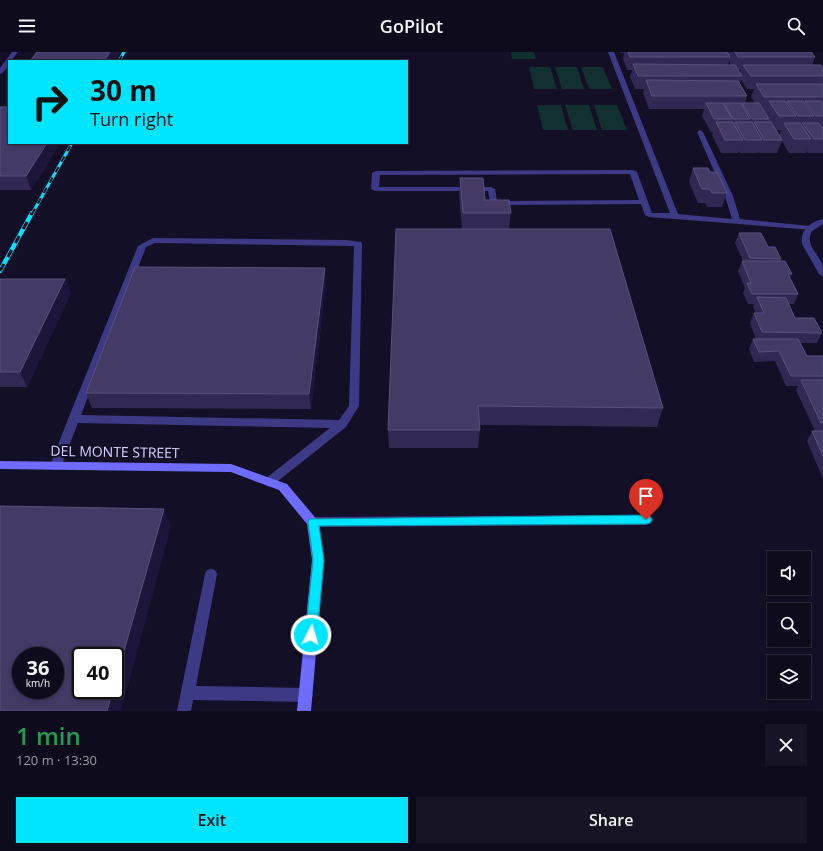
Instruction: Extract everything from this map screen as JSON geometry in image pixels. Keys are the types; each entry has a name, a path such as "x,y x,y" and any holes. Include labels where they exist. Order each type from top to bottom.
{"street":[{"path":"611,52 675,216"},
{"path":"0,72 8,61"},
{"path":"700,132 729,196 737,222"},
{"path":"644,202 494,203 491,189 375,189 376,173 633,172 649,215 810,228"},
{"path":"823,221 810,228 804,238 823,274"},
{"path":"56,466 73,419 142,246 153,240 346,242 358,244 354,406 342,424 269,482"},
{"path":"73,419 342,424"},
{"name":"DEL MONTE STREET","path":"0,465 230,468 284,487 313,522"},
{"path":"304,711 318,560 313,522 646,520"},
{"path":"184,711 211,574"},
{"path":"188,693 306,695"}],"green space":[{"path":"511,52 534,52 536,59 512,59"},
{"path":"529,67 550,67 557,89 534,89"},
{"path":"555,67 577,67 584,89 562,89"},
{"path":"581,67 603,67 612,89 589,89"},
{"path":"537,105 561,105 568,130 543,130"},
{"path":"565,105 589,105 597,130 573,130"},
{"path":"594,105 617,105 627,130 602,130"}],"building":[{"path":"37,52 110,52 105,60 31,60"},
{"path":"628,52 727,52 730,57 630,57"},
{"path":"735,52 811,52 815,57 738,57"},
{"path":"633,64 735,65 742,76 638,76"},
{"path":"743,65 821,65 823,68 823,76 751,76"},
{"path":"646,80 738,81 747,96 652,96"},
{"path":"756,84 823,84 823,97 764,97"},
{"path":"769,101 785,101 796,116 779,116"},
{"path":"787,101 803,101 814,116 798,116"},
{"path":"805,101 821,101 823,103 823,116 816,116"},
{"path":"706,103 723,103 732,119 714,119"},
{"path":"724,103 741,103 750,119 733,119"},
{"path":"742,103 759,103 769,119 752,119"},
{"path":"0,107 8,107 8,144 46,144 26,176 0,176"},
{"path":"716,122 733,122 743,140 725,140"},
{"path":"735,122 752,122 762,140 745,140"},
{"path":"754,122 771,122 782,140 764,140"},
{"path":"784,123 800,123 811,139 794,139"},
{"path":"802,123 819,123 823,129 823,139 814,139"},
{"path":"693,168 708,168 710,172 717,172 727,193 712,193 710,189 702,189"},
{"path":"460,178 483,178 485,200 509,200 511,213 463,213"},
{"path":"396,229 610,229 663,408 478,406 480,430 388,430"},
{"path":"739,233 761,233 768,247 775,247 781,259 750,258"},
{"path":"742,261 785,261 792,274 788,274 798,294 752,294 747,283 751,283"},
{"path":"135,267 325,268 309,394 86,393"},
{"path":"0,279 65,279 20,372 0,372"},
{"path":"757,297 786,298 795,318 814,318 822,333 762,332 754,313 764,313"},
{"path":"753,339 798,339 807,356 823,356 823,376 791,376 779,351 759,352"},
{"path":"801,380 823,380 823,423 821,423"},
{"path":"812,431 823,431 823,456"},
{"path":"0,506 164,509 124,651 124,647 72,647 72,699 110,699 107,711 0,711"}],"railway":[{"path":"120,60 124,52"},
{"path":"32,214 71,144"},
{"path":"0,271 32,213"}],"route":[{"path":"311,635 318,560 313,522 646,520"}]}
